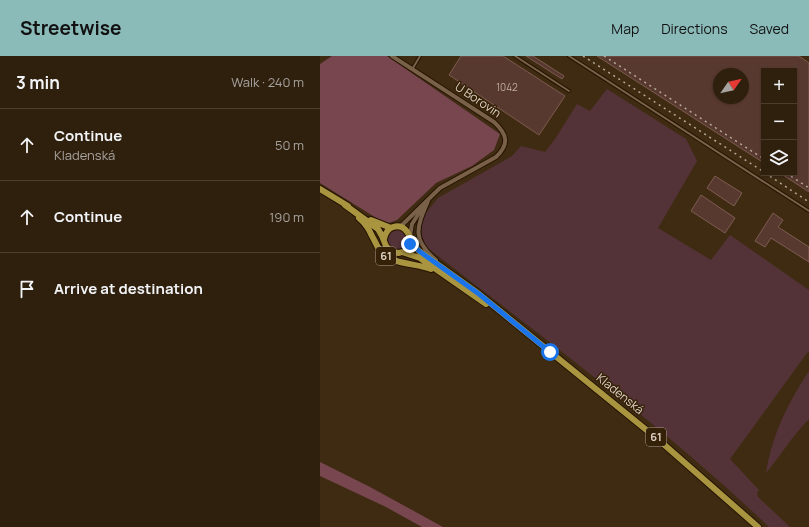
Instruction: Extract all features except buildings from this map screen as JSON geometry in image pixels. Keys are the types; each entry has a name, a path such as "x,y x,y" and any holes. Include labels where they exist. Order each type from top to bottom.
{"main road":[{"name":"61","path":"320,189 375,226 391,252 402,252 420,258 520,328"},
{"name":"61","path":"345,205 374,221 391,228 400,227 406,230 419,251 459,279 520,328"},
{"name":"61","path":"345,205 366,226 378,247 386,256 393,260 420,265 449,279"},
{"name":"61","path":"384,239 387,231 391,228"},
{"name":"61","path":"402,252 408,247 410,238"},
{"name":"Kladenská","path":"520,328 660,441 758,527"}],"street":[{"name":"U Borovin","path":"392,56 494,122 500,127 505,135 506,141 502,151 496,157 445,185 429,199"},
{"path":"400,227 429,199"},
{"path":"410,238 412,224 429,199"},
{"path":"429,199 419,224 419,238 423,247 429,254 459,279"}],"lane":[{"path":"412,69 420,56"},
{"path":"515,56 569,91"},
{"path":"569,56 809,211"}],"shaded area":[{"path":"332,56 387,56 500,134 494,150 472,166 436,183 397,220 386,224 320,183 320,64"},
{"path":"607,89 686,139 697,161 658,228 711,260 730,235 809,290 809,352 730,459 759,490 757,492 758,497 790,527 769,527 728,489 644,417 425,246 422,236 421,222 425,214 438,198 512,156 521,146 545,152 577,104 590,111"},
{"path":"398,230 405,233 408,240 405,247 398,250 391,247 388,240 391,233"},
{"path":"809,371 809,419 766,473 772,446 782,420 794,395"},
{"path":"320,462 370,487 443,527 422,527 386,507 320,476"}],"railway":[{"path":"583,56 761,170"},
{"path":"604,56 761,157"},
{"path":"770,176 809,202"},
{"path":"791,176 809,188"}],"route":[{"path":"410,244 411,240 419,251 479,294 550,352"}]}
